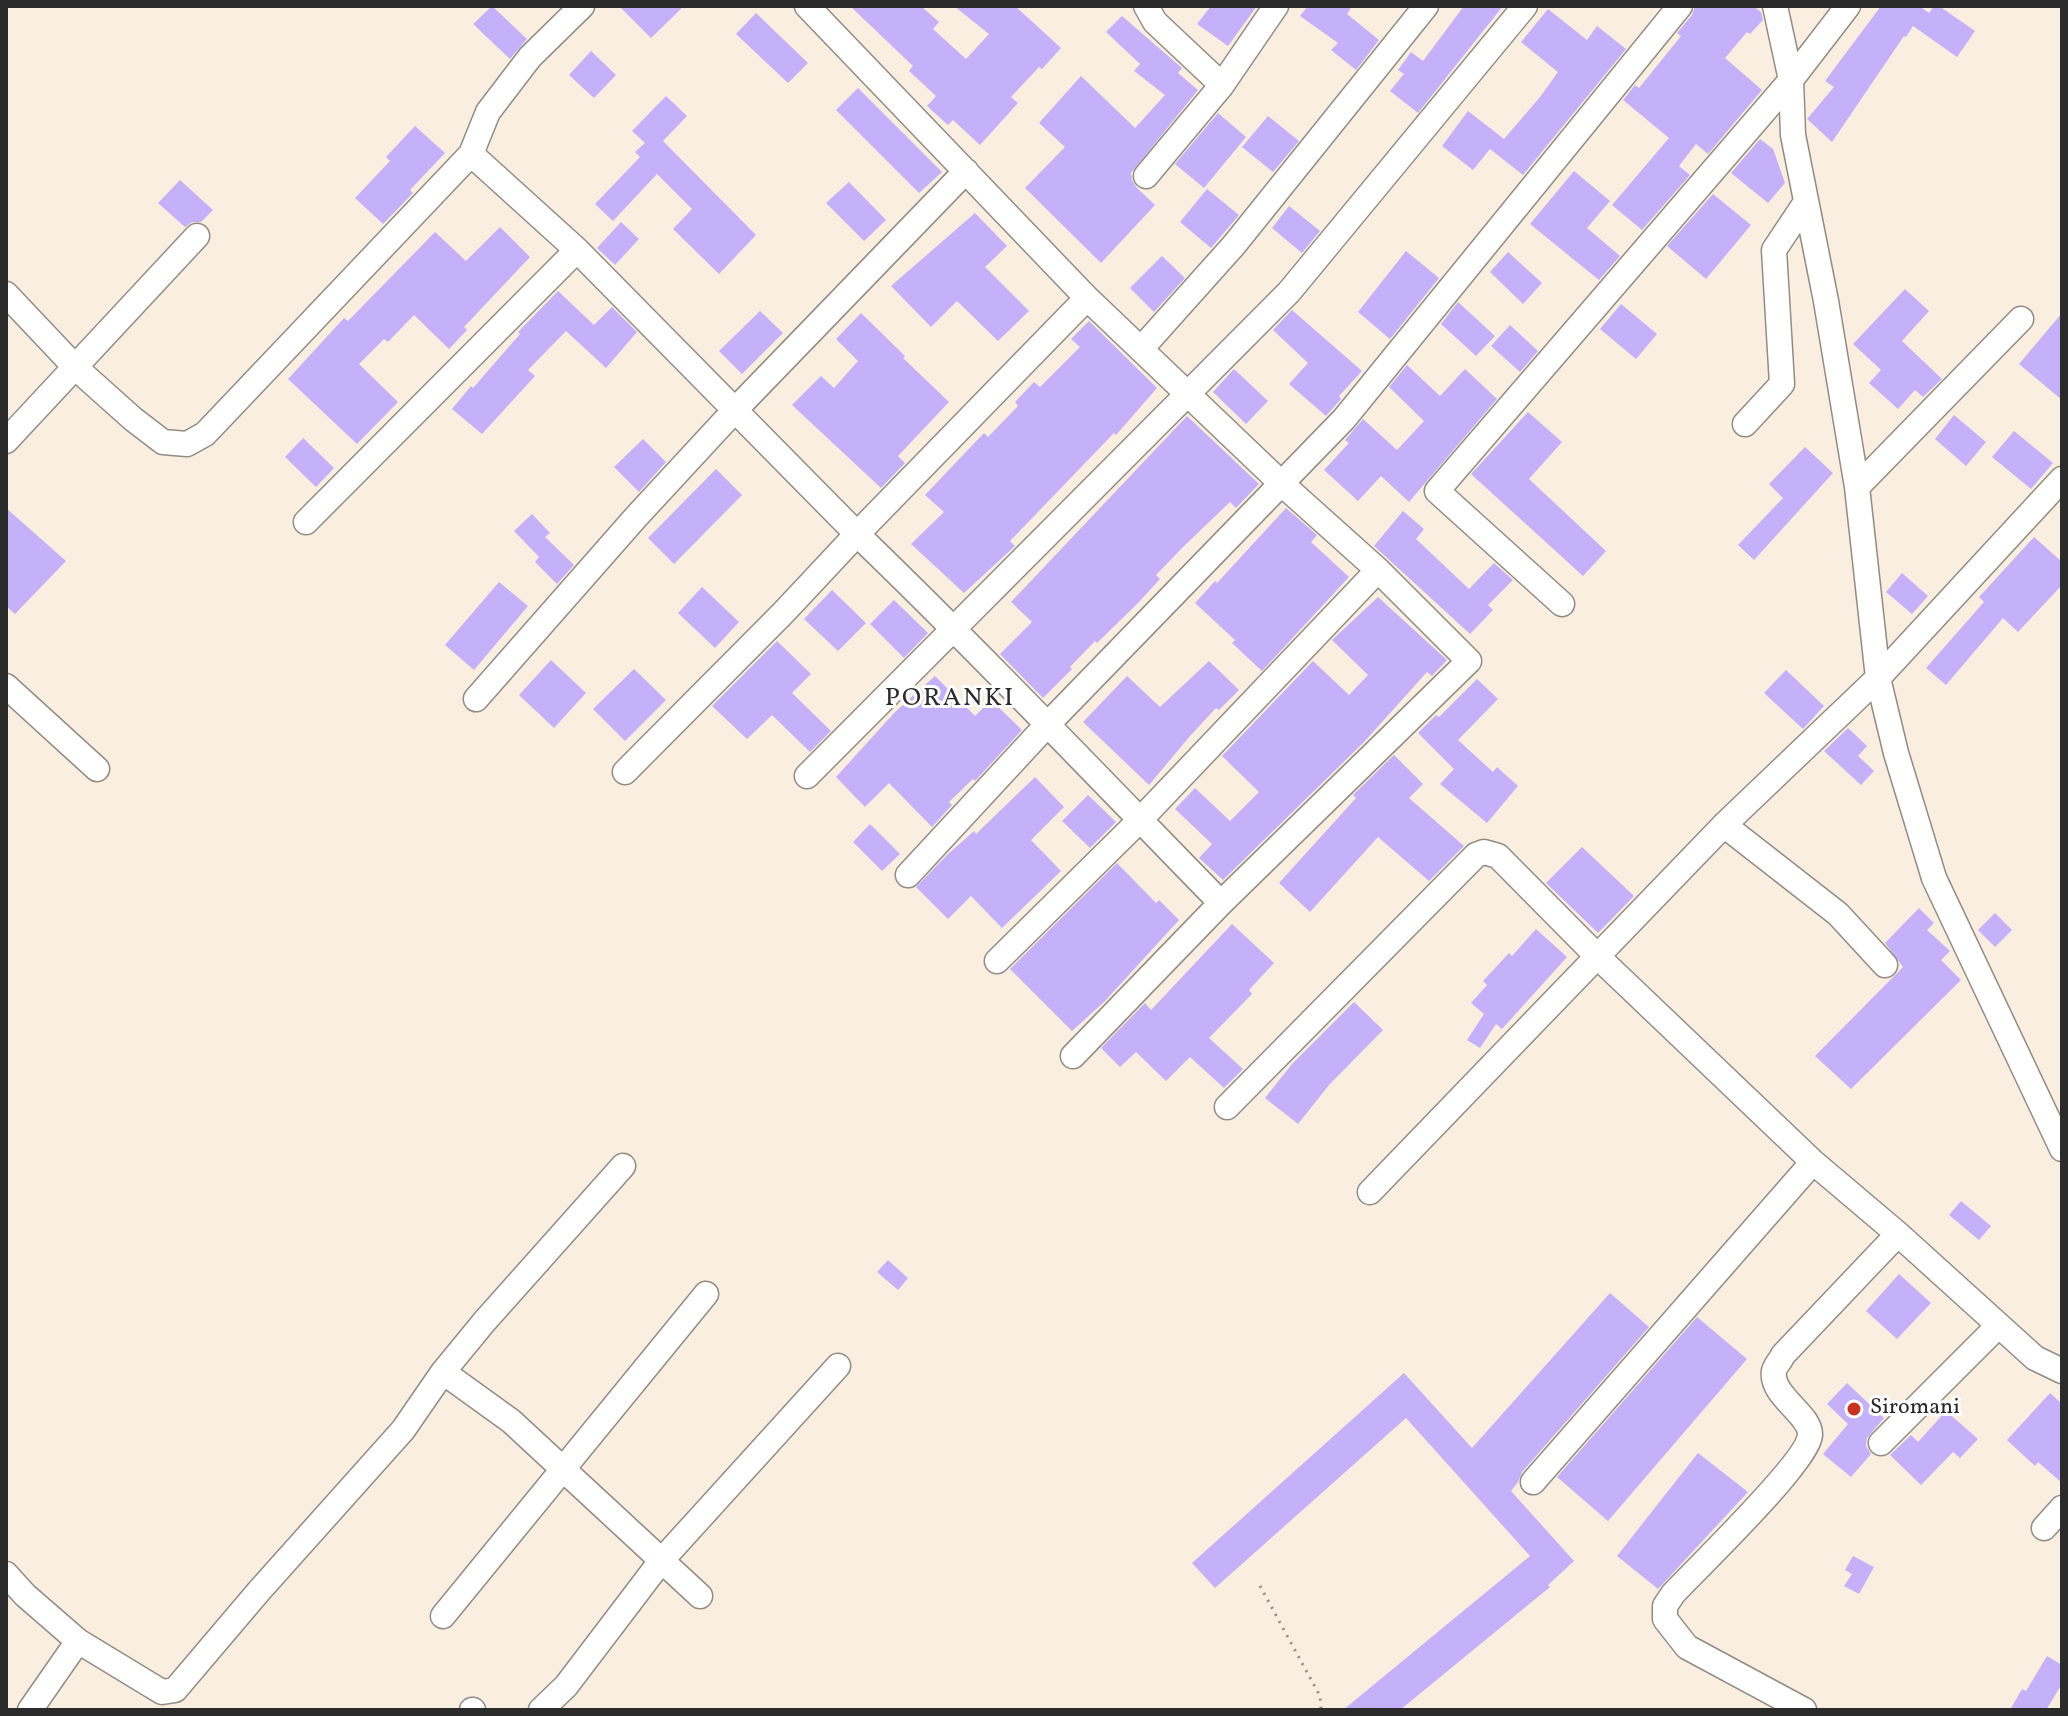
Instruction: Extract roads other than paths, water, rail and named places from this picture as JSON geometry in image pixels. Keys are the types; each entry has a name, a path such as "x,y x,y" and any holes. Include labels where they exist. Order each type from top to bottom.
{"street":[{"path":"6,294 76,368 133,419 163,442 187,444 205,434 471,154 488,112 530,57 582,6"},
{"path":"807,6 1087,298 1282,484 1378,570 1469,661 1221,903 1073,1056"},
{"path":"1146,6 1155,22 1222,85"},
{"path":"1146,176 1222,85 1276,6"},
{"path":"1141,349 1234,245 1426,6"},
{"path":"807,776 1289,292 1525,6"},
{"path":"908,875 1046,726 1344,419 1680,6"},
{"path":"1775,6 1791,80 1793,135 1826,301 1857,487 1878,678 1896,753 1934,878 2062,1149"},
{"path":"1562,604 1437,491 1791,80 1848,6"},
{"path":"471,154 577,250 734,411 955,629 1221,903"},
{"path":"476,699 734,411 966,171"},
{"path":"1745,424 1782,384 1774,250 1806,202"},
{"path":"6,441 197,236"},
{"path":"306,522 577,250"},
{"path":"625,772 1087,298"},
{"path":"1857,487 2021,319"},
{"path":"1370,1192 1724,825 1878,678 2062,479"},
{"path":"997,961 1140,820 1378,570"},
{"path":"6,686 97,769"},
{"path":"1724,825 1838,914 1885,965"},
{"path":"1227,1107 1476,855 1484,852 1498,856 1597,956 1813,1162 2035,1358 2062,1371"},
{"path":"1533,1482 1813,1162"},
{"path":"6,1574 25,1595 78,1641 162,1692 175,1690 248,1603 403,1430 443,1372 484,1322 623,1166"},
{"path":"1804,1710 1687,1647 1665,1619 1665,1606 1783,1476 1806,1446 1809,1427 1781,1393 1774,1370 1783,1355 1898,1234"},
{"path":"443,1616 706,1294"},
{"path":"1881,1443 1998,1326"},
{"path":"541,1710 566,1686 661,1561 838,1366"},
{"path":"443,1372 511,1421 700,1596"},
{"path":"2044,1528 2062,1508"},
{"path":"30,1710 78,1641"}],"place":[{"name":"Siromani","path":"1854,1409"}],"district":[{"name":"PORANKI","path":"950,700"}]}
